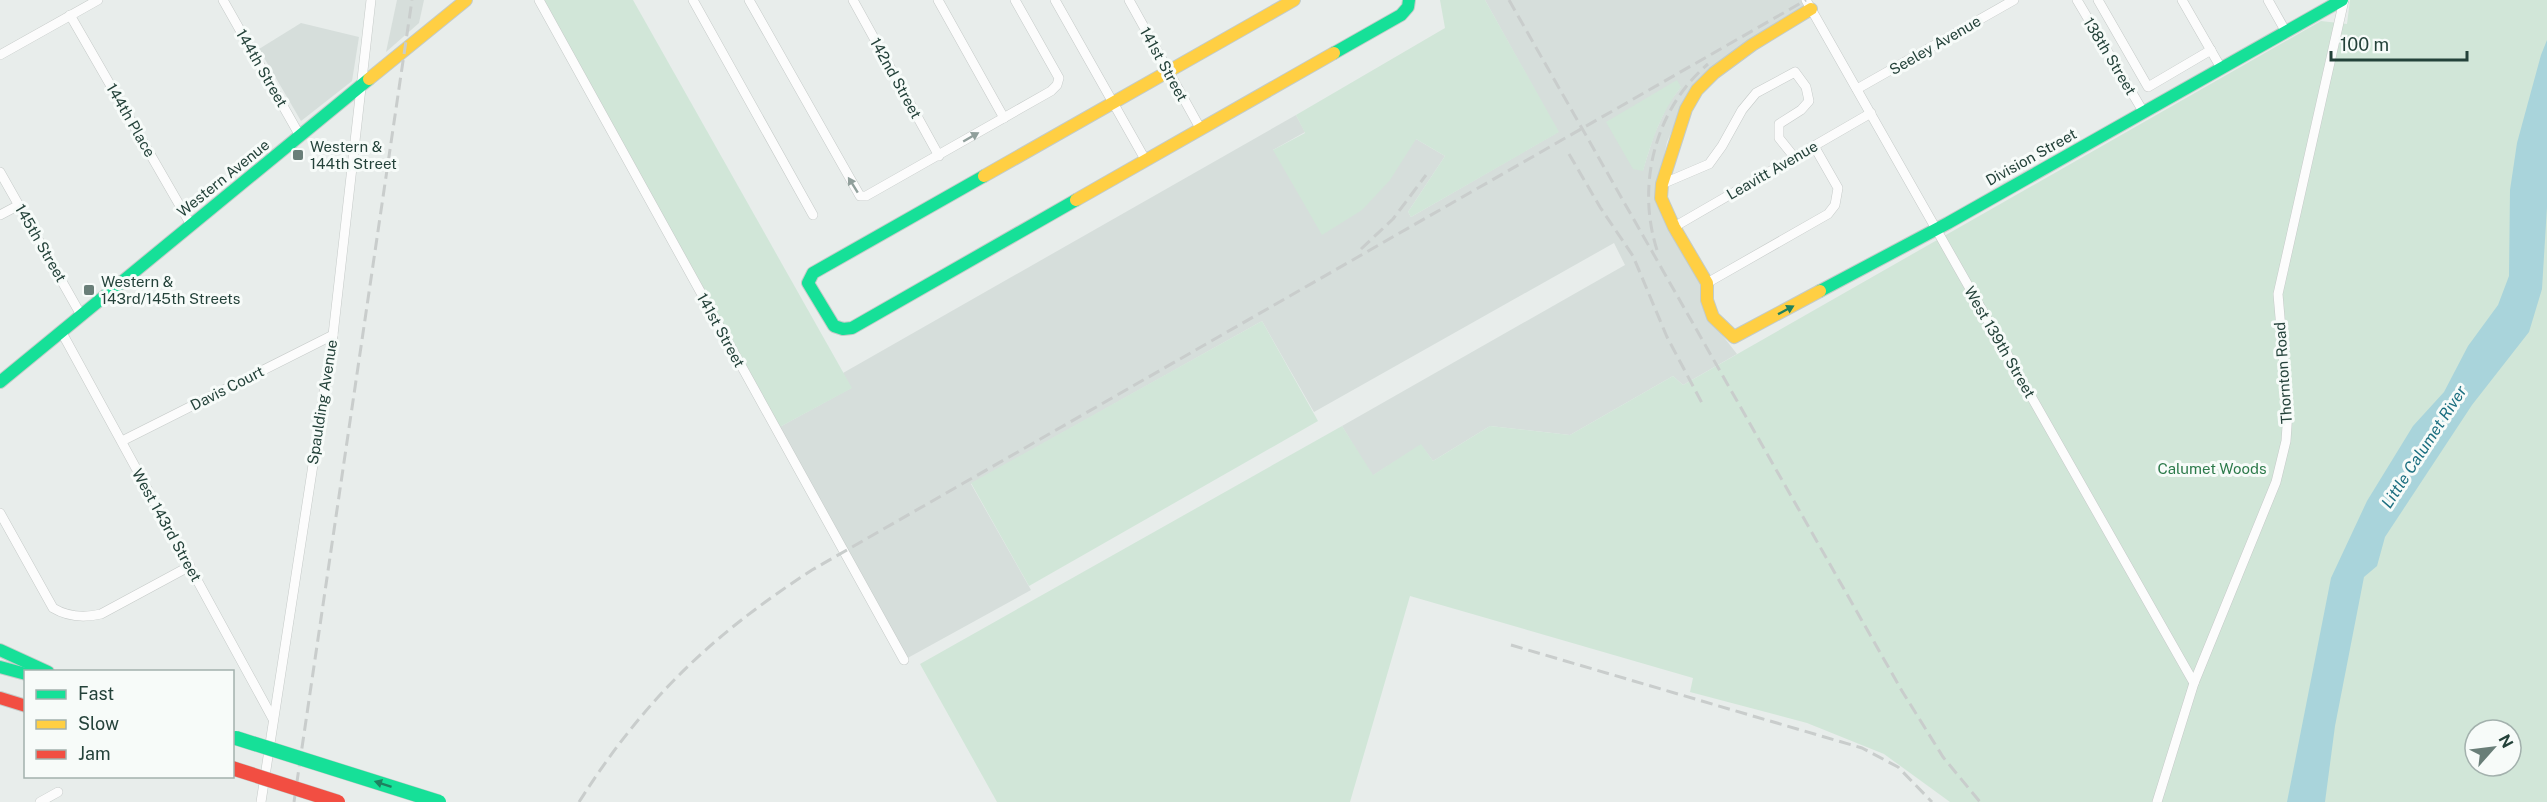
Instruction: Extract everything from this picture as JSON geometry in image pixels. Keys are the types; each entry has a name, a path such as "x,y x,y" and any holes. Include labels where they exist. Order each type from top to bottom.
{"main road":[{"name":"Western Avenue","path":"0,382 466,0"},
{"path":"1294,0 813,273 808,284 834,326 843,329 852,328 1146,162 1200,128 1401,15 1408,7 1409,0"},
{"name":"Division Street","path":"1707,284 1707,300 1713,317 1734,337 1936,229 2343,0"},
{"path":"1707,284 1674,227 1661,198 1662,184 1686,109 1697,90 1714,73 1809,5"},
{"path":"0,650 44,670"},
{"path":"0,667 24,673"},
{"path":"0,698 24,705"},
{"path":"234,738 439,802"},
{"path":"234,769 338,802"}],"street":[{"path":"0,55 98,0"},
{"name":"144th Street","path":"223,0 300,136"},
{"name":"Spaulding Avenue","path":"261,802 333,335 370,0"},
{"name":"141st Street","path":"539,0 904,660"},
{"path":"693,0 813,215"},
{"path":"748,0 860,196 866,196 939,156 1051,91 1056,85 1059,78 1015,0"},
{"name":"142nd Street","path":"852,0 939,156"},
{"path":"938,0 1004,118"},
{"path":"1055,0 1146,162"},
{"name":"141st Street","path":"1129,0 1200,128"},
{"name":"Seeley Avenue","path":"1857,89 2014,0"},
{"name":"138th Street","path":"2077,0 2144,113"},
{"path":"2098,0 2148,87 2211,50"},
{"path":"2182,0 2221,68"},
{"path":"2268,0 2286,32"},
{"name":"Thornton Road","path":"2157,802 2194,683 2276,482 2286,441 2288,411 2278,294 2343,0"},
{"name":"West 139th Street","path":"1809,5 2194,683"},
{"name":"144th Place","path":"70,15 191,225"},
{"path":"1662,184 1709,164 1742,110 1756,93 1795,72 1806,87 1809,101 1802,110 1779,123 1779,138 1795,158"},
{"name":"Leavitt Avenue","path":"1674,227 1871,113"},
{"path":"1707,284 1828,214 1835,205 1838,188 1814,146"},
{"name":"145th Street","path":"0,172 81,315"},
{"path":"0,215 18,205"},
{"name":"West 143rd Street","path":"61,331 273,719"},
{"name":"Davis Court","path":"122,441 333,335"},
{"path":"0,513 53,608 64,615 88,617 101,614 190,566"},
{"path":"40,802 58,792"}],"shaded area":[{"path":"397,0 424,0 419,23 386,52"},
{"path":"1485,0 1802,0 1806,8 1747,43 1682,107 1667,142 1658,184 1702,281 1700,294 1719,331 1737,354 1683,385 1673,376 1570,435 1490,426 1433,461 1421,445 1372,476 1342,426 1625,265 1614,243 1314,412 1262,321 971,484 1031,590 904,660 776,429 851,388 843,373 1296,115 1305,132 1273,150 1416,139 1445,156 1408,212 1411,217 1558,132","holes":["1681,87 1668,104 1654,135 1643,170 1607,122"]},
{"path":"301,23 359,37 352,81 301,121 259,49"}],"green space":[{"path":"539,0 633,0 852,388 776,429"},
{"path":"1440,0 1485,0 1559,132 1411,217 1408,212 1445,156 1416,139 1390,180 1362,210 1322,235 1273,150 1305,133 1296,115 1445,28"},
{"name":"Calumet Woods","path":"2350,0 2547,0 2547,802 1950,802 1884,754 1807,723 1690,692 1693,678 1410,596 1350,802 997,802 920,664 1342,426 1373,475 1421,444 1433,461 1490,426 1570,435 1673,376 1683,385 2321,21 2347,24"},
{"path":"1677,80 1681,87 1663,116 1643,171 1633,169 1606,122"},
{"path":"1262,321 1318,421 1029,586 971,483"}],"water":[{"name":"Little Calumet River","path":"2547,40 2547,207 2542,289 2529,332 2472,405 2385,537 2377,566 2364,577 2335,726 2325,802 2287,802 2331,578 2367,501 2413,426 2444,392 2468,346 2498,305 2509,276 2510,190 2517,143"}],"railway":[{"path":"294,802 412,0"},
{"path":"1509,0 1902,691 1943,757 1980,802"},
{"path":"579,802 628,732 682,672 742,620 812,570 1806,0"},
{"path":"1657,250 1651,225 1649,200 1650,174 1655,150 1663,125 1675,103 1690,82 1708,64"},
{"path":"1569,154 1600,207 1633,256 1667,337 1702,403"},
{"path":"1361,249 1393,219 1426,175"},
{"path":"1511,645 1862,748 1898,767 1932,802"}],"traffic: fast":[{"path":"1334,53 1401,15 1408,7 1409,0"},
{"path":"1820,291 1948,223 2342,0"},
{"path":"0,382 369,79"},
{"path":"984,176 813,273 808,283 834,326 843,329 852,328 1076,200"},
{"path":"0,650 44,670"},
{"path":"0,667 24,673"},
{"path":"236,738 439,802"}],"traffic: slow":[{"path":"369,79 466,0"},
{"path":"984,176 1294,0"},
{"path":"1811,9 1752,45 1714,73 1697,90 1686,109 1662,184 1661,198 1674,227 1707,283 1707,300 1713,317 1734,337 1820,291"},
{"path":"1076,200 1334,53"}],"traffic: jam":[{"path":"0,698 24,705"},
{"path":"234,769 338,802"}],"place":[{"name":"Western & 144th Street","path":"298,155"},
{"name":"Western & 143rd/145th Streets","path":"89,290"}]}
